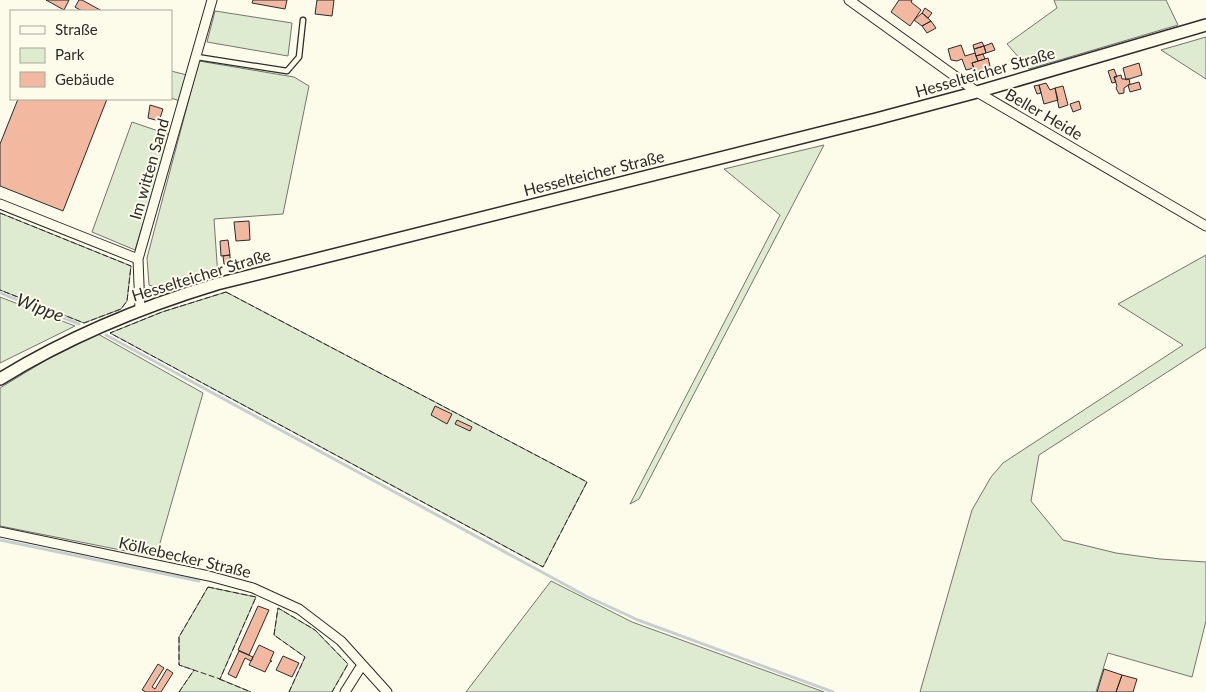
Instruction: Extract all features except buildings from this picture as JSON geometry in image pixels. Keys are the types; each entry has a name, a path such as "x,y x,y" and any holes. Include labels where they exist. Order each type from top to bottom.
{"street":[{"name":"Im witten Sand","path":"140,310 138,259 212,0"},
{"name":"Beller Heide","path":"849,0 977,92 1206,226"},
{"name":"Hesselteicher Straße","path":"0,379 66,342 140,310 217,284 876,119 977,92 1206,25"},
{"path":"0,204 138,259"},
{"name":"Kölkebecker Straße","path":"0,532 209,576 253,588 299,609 341,641 387,692"},
{"path":"345,692 362,665"}],"lane":[{"path":"197,57 287,71 299,57 303,20"}],"green space":[{"path":"1054,0 1166,0 1178,25 1029,69 1007,44 1057,8"},
{"path":"215,11 292,23 288,56 207,42"},
{"path":"1206,37 1206,79 1161,50"},
{"path":"199,61 294,77 309,86 283,214 214,219 218,277 167,291 149,285 147,258"},
{"path":"172,71 187,75 180,101 172,98"},
{"path":"132,122 170,135 135,250 92,232"},
{"path":"824,145 639,499 630,504 780,215 724,169"},
{"path":"0,213 131,266 127,301 121,309 84,323 0,290"},
{"path":"1206,255 1206,347 1039,455 1031,501 1063,540 1116,553 1160,559 1206,562 1206,621 1192,677 1108,653 1096,692 920,692 972,510 991,477 1003,463 1183,345 1118,304"},
{"path":"226,292 587,482 543,567 110,333 162,312"},
{"path":"0,297 75,326 0,363"},
{"path":"98,334 203,393 156,557 0,526 0,388 46,360"},
{"path":"551,581 632,622 824,692 466,692"},
{"path":"208,587 256,597 220,679 251,692 179,692 194,670 179,665 179,637"},
{"path":"278,608 315,630 348,664 332,692 289,692 305,657 274,635"}],"waterway":[{"name":"Wippe","path":"0,293 79,324"},
{"path":"106,335 586,596 638,620 833,692"},
{"path":"0,540 199,581"}],"fence":[{"path":"0,213 131,266 127,301 121,309 84,323 0,290"},
{"path":"226,292 587,482 543,567 110,333 162,312 226,292"},
{"path":"208,587 256,597 220,679 179,665 179,637 208,587"},
{"path":"289,692 305,657 274,635 278,608 315,630 348,664 332,692"},
{"path":"179,692 195,671"},
{"path":"219,679 251,692"}]}
